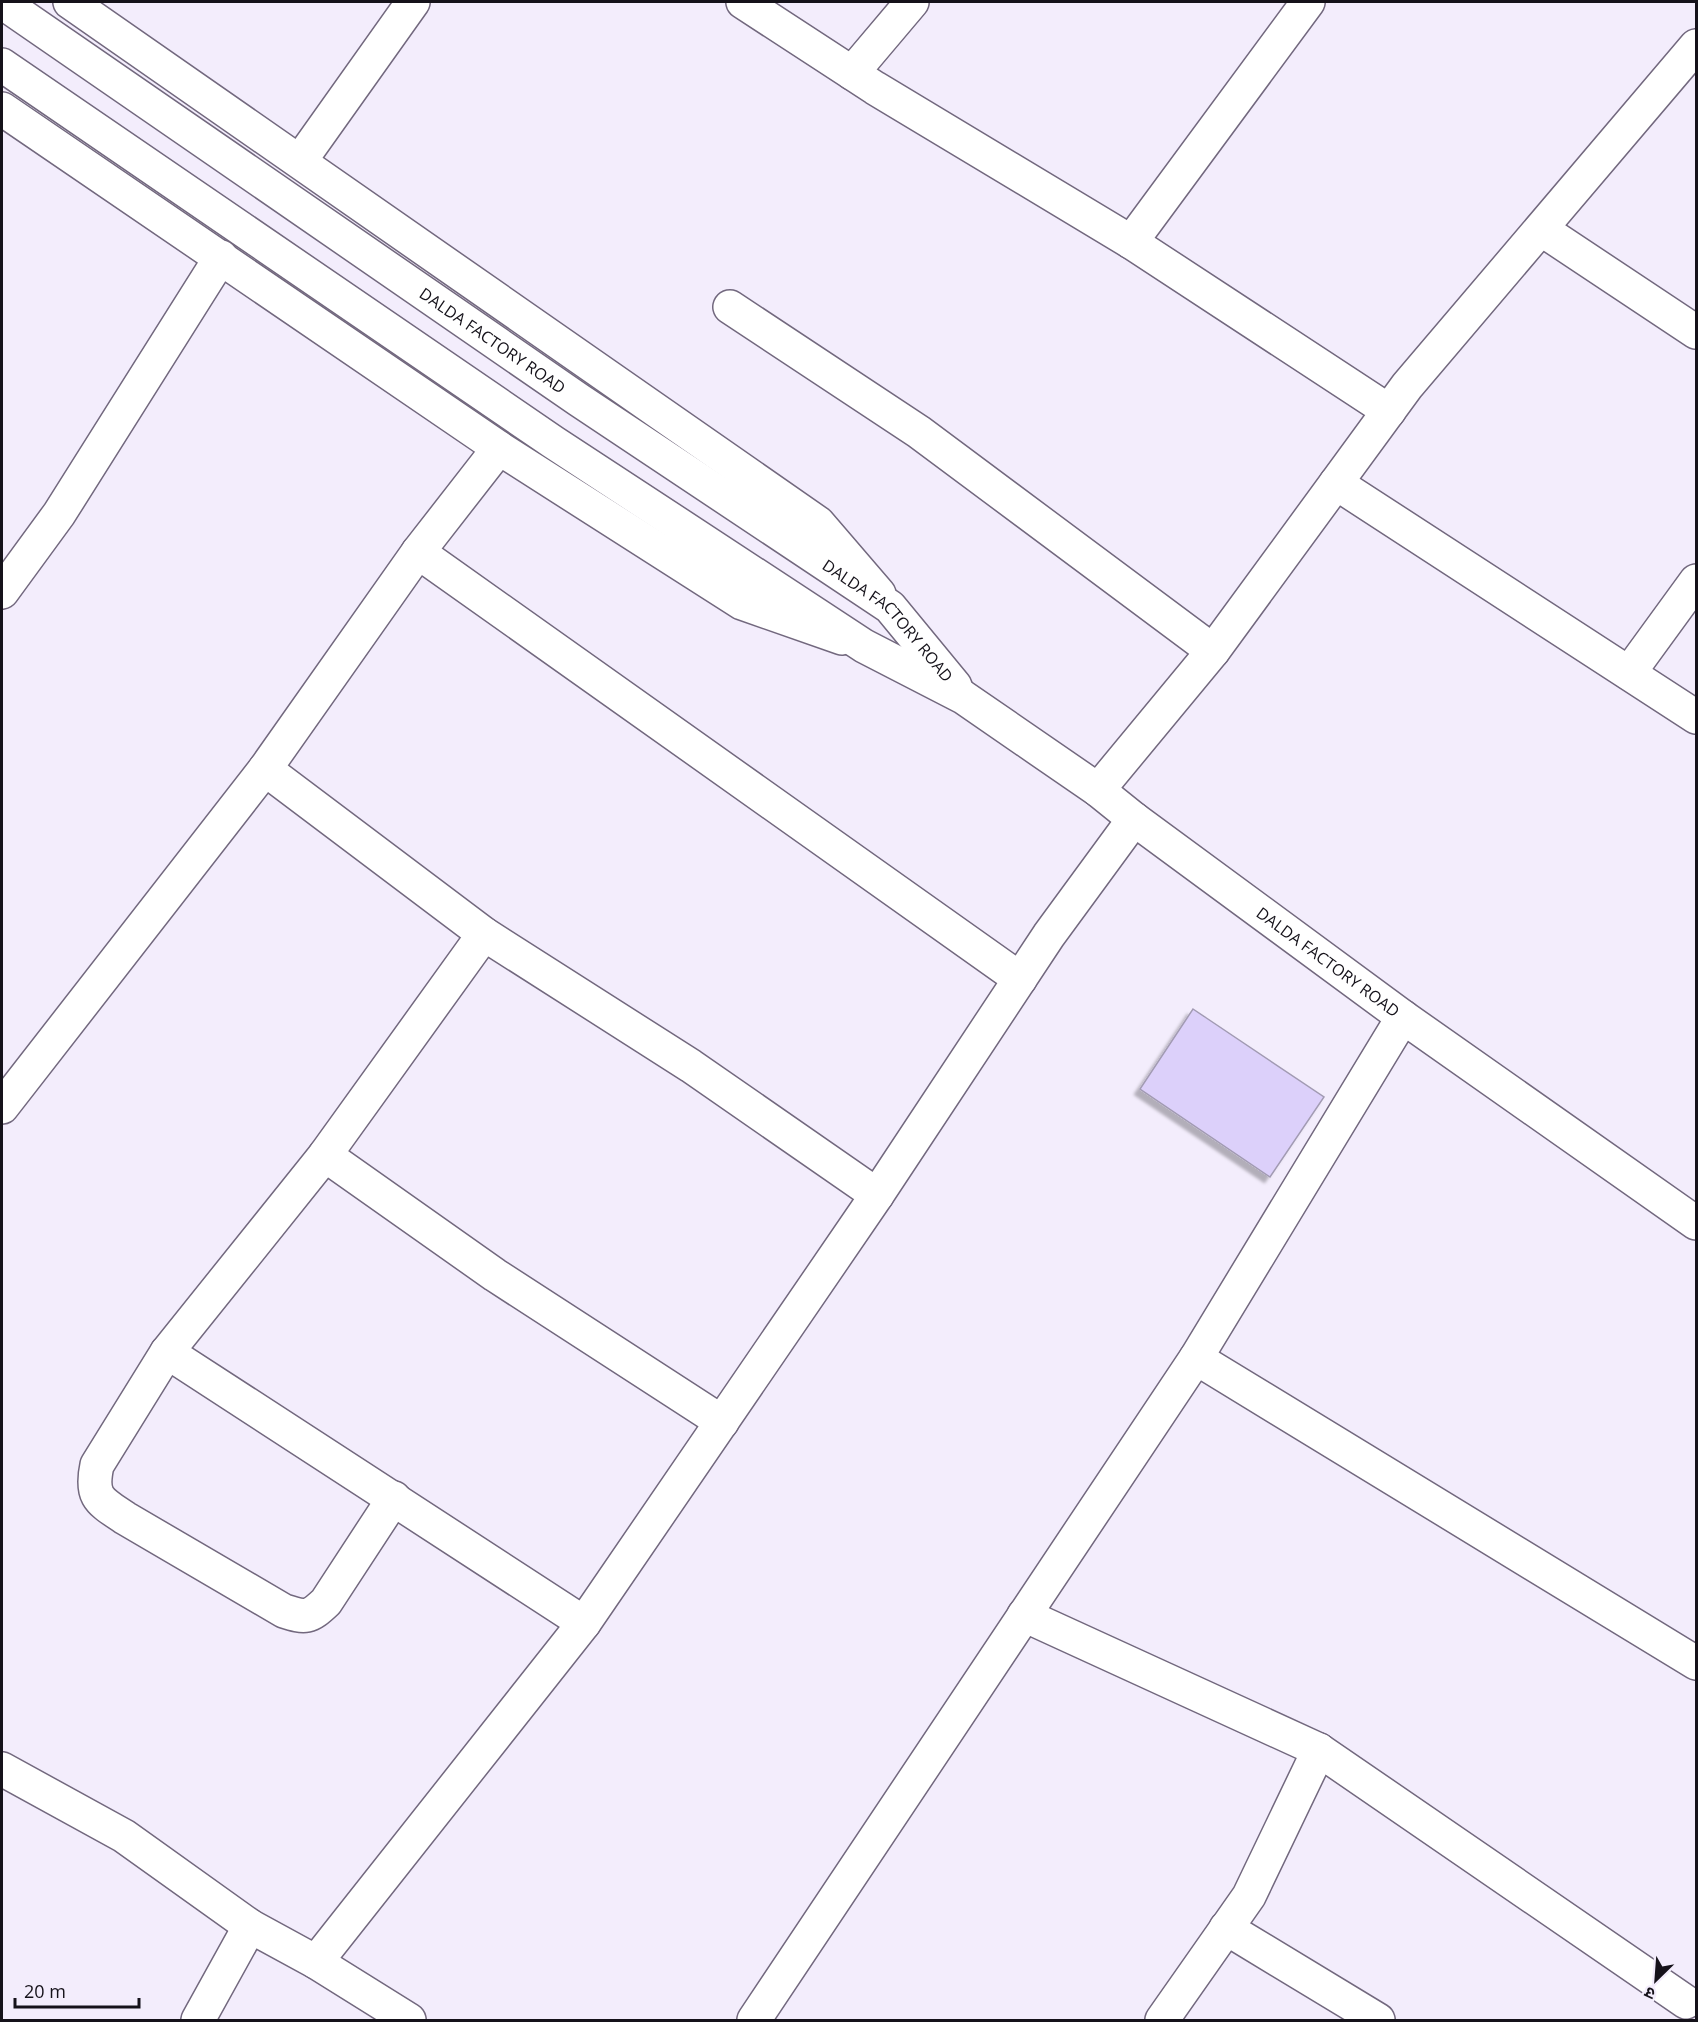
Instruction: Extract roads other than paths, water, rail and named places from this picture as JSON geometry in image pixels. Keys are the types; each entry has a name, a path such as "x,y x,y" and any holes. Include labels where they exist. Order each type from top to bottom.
{"street":[{"name":"DALDA FACTORY ROAD","path":"2,2 579,400 890,607 963,697"},
{"path":"70,2 818,523 890,607"},
{"path":"300,161 413,2"},
{"path":"743,2 852,72 1131,242 1389,411"},
{"path":"852,72 912,2"},
{"path":"1131,242 1308,2"},
{"path":"1098,790 1213,651 1407,386 1696,46"},
{"name":"DALDA FACTORY ROAD","path":"2,65 553,442 864,646 963,697 1098,790 1403,1017 1696,1222"},
{"path":"2,109 499,448 742,603 864,646"},
{"path":"1541,229 1696,332"},
{"path":"7,573 59,514 221,257"},
{"path":"730,307 919,432 1213,651"},
{"path":"2,1107 265,769 418,552 499,448"},
{"path":"1336,483 1696,717"},
{"path":"418,552 1020,980"},
{"path":"1629,673 1696,581"},
{"path":"265,769 484,934 691,1066 877,1195"},
{"path":"316,1962 584,1623 877,1195 1049,935 1134,819"},
{"path":"394,1498 326,1602 315,1613 308,1616 284,1611 125,1518 103,1503 94,1491 94,1479 97,1465 167,1352 326,1155 484,934"},
{"path":"754,2020 1196,1358 1403,1017"},
{"path":"326,1155 495,1275 722,1422"},
{"path":"167,1352 584,1623"},
{"path":"1196,1358 1696,1663"},
{"path":"1024,1616 1319,1750 1686,2010"},
{"path":"1162,2020 1249,1896 1319,1750"},
{"path":"2,1769 124,1836 250,1926 316,1962 409,2020"},
{"path":"198,2020 250,1926"},
{"path":"1226,1928 1378,2020"}]}
